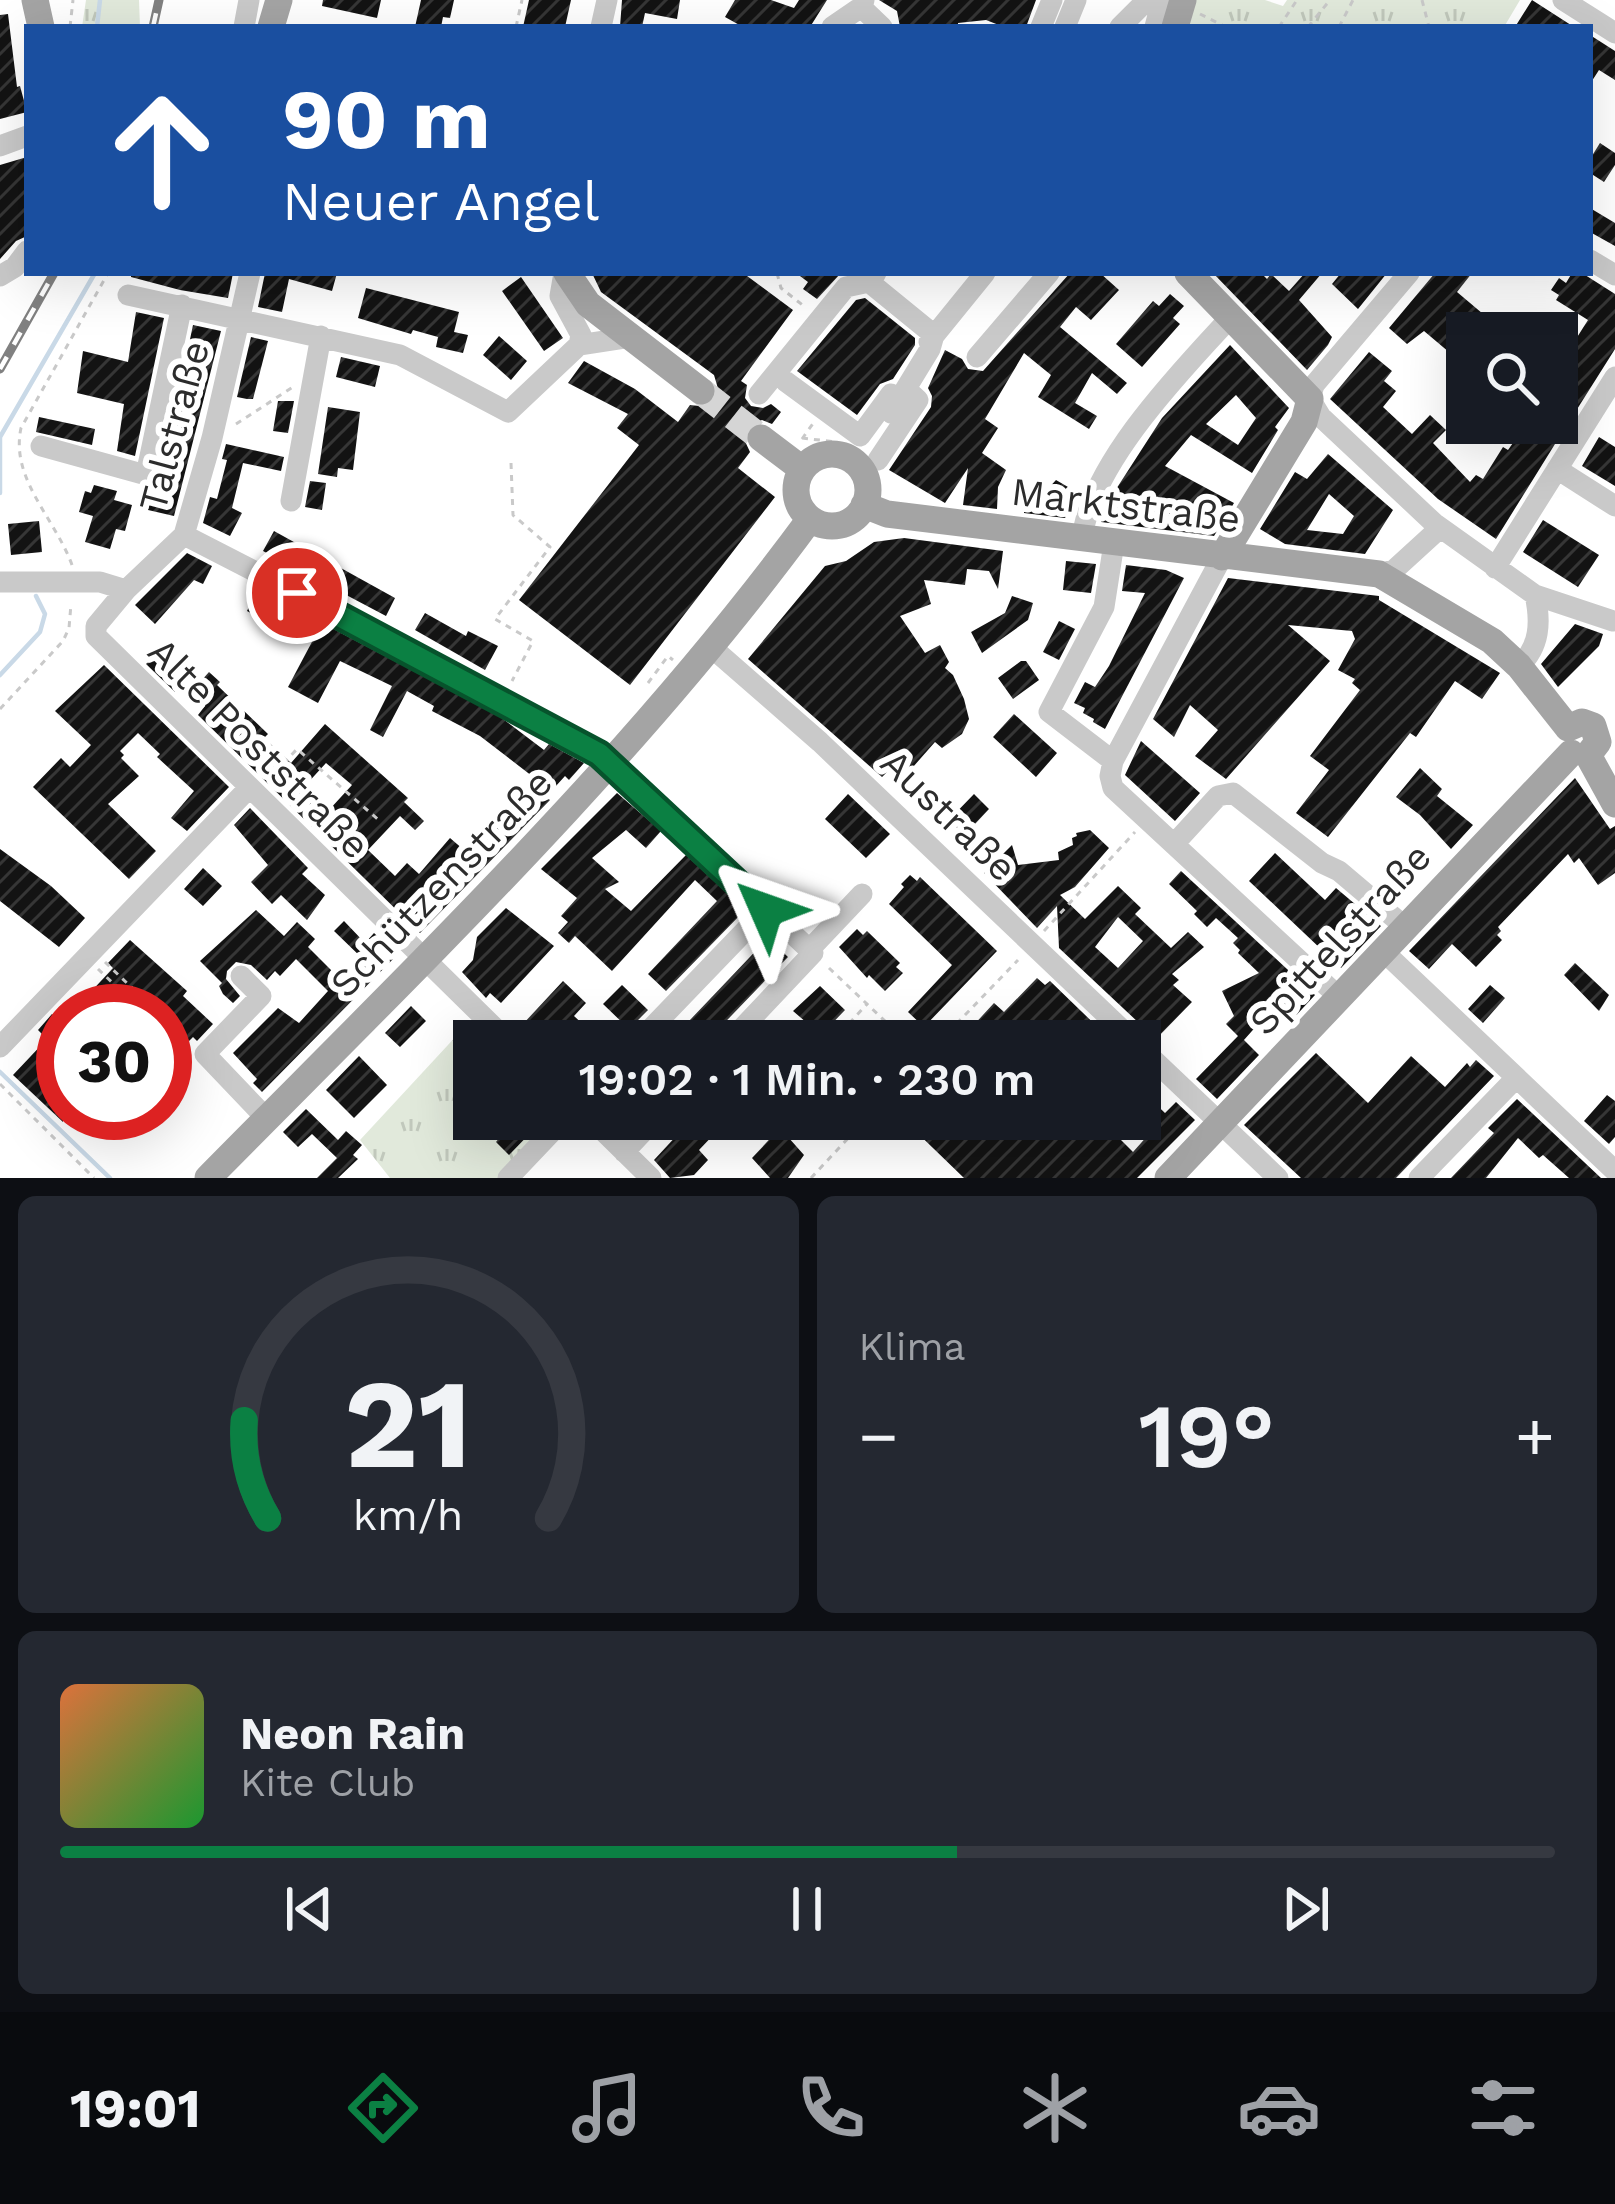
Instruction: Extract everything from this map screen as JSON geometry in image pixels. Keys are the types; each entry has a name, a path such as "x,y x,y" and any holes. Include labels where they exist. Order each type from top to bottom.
{"main road":[{"path":"568,276 588,304 701,392"},
{"path":"1190,276 1227,322 1310,405 1222,557"},
{"path":"761,438 800,456 850,459 866,479 865,506 847,523 821,525 810,519 797,501 800,456"},
{"name":"Marktstraße","path":"865,506 887,514 1082,540 1386,572"},
{"name":"Schützenstraße","path":"208,1178 610,763 810,519"},
{"path":"1386,572 1524,661 1588,737 1615,804"},
{"name":"Spittelstraße","path":"1168,1178 1588,737"}],"street":[{"path":"1123,24 1147,0"},
{"path":"836,24 862,3"},
{"path":"1578,10 1615,33"},
{"path":"0,276 24,255"},
{"name":"Talstraße","path":"96,635 96,626 126,590 184,535 249,276"},
{"path":"565,276 560,296 581,335 579,345"},
{"path":"784,381 869,447 898,392 930,349 930,341 983,276"},
{"path":"977,357 1046,276"},
{"path":"1082,540 1084,516 1134,430 1227,322 1177,276"},
{"path":"1406,276 1314,385 1310,405 1441,528 1534,596 1613,621"},
{"path":"759,394 846,286 872,277 930,341"},
{"path":"128,295 400,355 508,412 579,345 631,337"},
{"path":"41,446 146,475 182,305"},
{"path":"291,502 321,336"},
{"path":"1495,568 1615,377"},
{"path":"1557,469 1615,506"},
{"path":"1386,572 1441,528"},
{"path":"184,535 502,700 610,763 811,952"},
{"path":"1113,760 1049,712 1104,607 1114,543"},
{"path":"1222,557 1113,760 1113,788 1340,998"},
{"path":"0,582 100,582 126,590"},
{"path":"1524,661 1540,625 1534,596"},
{"name":"Alte Poststraße","path":"96,635 485,1020"},
{"name":"Austraße","path":"710,646 820,742 1112,1020"},
{"path":"0,1047 251,792"},
{"path":"1175,843 1218,796 1232,793 1322,863 1340,871 1404,926"},
{"path":"749,1020 862,895"},
{"path":"659,1020 766,910"},
{"path":"1382,950 1615,1171"},
{"path":"241,976 261,996 205,1054 266,1119"},
{"name":"Austraße","path":"1161,1067 1278,1178"},
{"path":"1419,1178 1515,1078"},
{"path":"508,1178 544,1140"},
{"path":"612,1140 646,1177"},
{"path":"624,1152 636,1140"}],"path":[{"path":"1310,24 1330,0"},
{"path":"1175,8 1218,24"},
{"path":"0,709 69,628 72,562 23,476 17,448 22,428 106,276"},
{"path":"778,276 781,288 819,319"},
{"path":"212,438 315,373"},
{"path":"800,456 822,411"},
{"path":"502,700 533,641 495,619 550,547 513,515 511,463"},
{"path":"648,683 668,656"},
{"path":"251,792 297,749 381,822"},
{"path":"960,1020 1148,818"},
{"path":"811,952 884,1020"},
{"path":"92,957 117,984"},
{"path":"92,957 124,984"},
{"path":"852,1020 867,1004"},
{"path":"192,1043 205,1054"},
{"path":"0,1084 94,1178"},
{"path":"811,1178 846,1140"}],"green space":[{"path":"86,0 139,0 140,24 82,24"},
{"path":"1194,0 1265,0 1283,6 1287,0 1520,0 1506,24 1187,24"},
{"path":"453,1040 453,1140 538,1140 504,1178 390,1178 360,1140"}],"building":[{"path":"323,0 381,0 377,18 322,6"},
{"path":"421,0 454,0 450,18 443,17 442,24 416,24"},
{"path":"529,0 571,0 566,24 524,24"},
{"path":"622,0 680,0 677,19 645,13 643,24 620,24"},
{"path":"735,0 771,0 794,8 799,0 827,0 812,24 738,24 725,17"},
{"path":"879,0 1036,0 1027,24 986,20 899,24 897,11"},
{"path":"1532,0 1569,24 1517,24"},
{"path":"8,14 24,113 0,119 0,15"},
{"path":"1593,37 1615,51 1615,80 1599,70 1593,79"},
{"path":"1600,143 1615,153 1615,165 1604,182 1593,175 1593,154"},
{"path":"24,158 24,237 0,259 0,165"},
{"path":"1593,210 1615,223 1615,246 1593,234"},
{"path":"131,276 232,276 228,298"},
{"path":"264,276 336,276 332,291 289,279 282,312 258,307"},
{"path":"593,276 747,276 793,310 741,381 747,385 745,398 751,406 771,404 781,412 772,424 762,420 747,426 743,437 750,452 738,468 775,497 630,685 519,600 639,445 617,428 628,414 568,383 584,361 635,389 678,422 690,405 709,407 719,392 714,375 601,292"},
{"path":"800,276 838,276 817,299 803,289 808,282"},
{"path":"1067,276 1103,276 1119,290 1091,320 1076,307 1060,327 1127,383 1117,394 1092,373 1075,403 1097,416 1089,429 1038,397 1051,375 1024,353 985,419 998,428 982,453 1006,470 998,487 997,509 963,505 968,468 945,503 889,470 931,407 928,388 945,350 962,359 968,369 983,371"},
{"path":"1216,276 1273,276 1289,291 1302,276 1319,276 1299,300 1332,337 1307,370"},
{"path":"1339,276 1385,276 1358,309 1332,284"},
{"path":"1432,276 1470,276 1457,292 1481,312 1446,312 1446,350 1424,331 1407,344 1389,328"},
{"path":"1570,276 1587,276 1615,294 1615,349 1578,408 1578,336 1588,320 1556,300 1559,295 1551,290 1559,278 1566,283"},
{"path":"521,277 563,338 544,351 502,291"},
{"path":"366,288 459,312 454,332 468,335 463,353 436,347 438,337 358,318"},
{"path":"1170,294 1184,306 1173,318 1180,324 1142,367 1116,344 1153,301 1159,306"},
{"path":"865,298 915,338 915,345 893,379 880,384 857,415 797,371 856,300"},
{"path":"136,312 164,318 135,456 117,451 124,404 77,393 83,351 128,362"},
{"path":"193,325 221,331 174,516 148,510 153,488 161,478"},
{"path":"499,336 527,361 511,380 483,355"},
{"path":"251,337 268,341 253,399 247,399 237,397"},
{"path":"1230,345 1289,408 1252,473 1191,435 1165,466 1234,503 1214,536 1101,522 1111,497 1162,418","holes":["1236,395 1256,418 1238,445 1206,424"]},
{"path":"1369,352 1392,371 1384,381 1396,391 1383,407 1412,434 1430,415 1446,430 1433,443 1470,482 1476,475 1483,479 1503,447 1555,444 1496,539 1438,499 1330,399"},
{"path":"341,357 380,366 375,387 336,377"},
{"path":"278,401 294,401 288,433 273,431"},
{"path":"328,407 360,412 353,470 338,468 337,477 318,474"},
{"path":"39,417 95,429 92,445 36,432"},
{"path":"1599,437 1615,447 1615,486 1582,466"},
{"path":"226,444 284,457 281,471 243,463 232,508 242,513 230,536 203,523 210,497 217,499"},
{"path":"1328,454 1393,510 1365,554 1285,544 1260,529 1295,472 1307,479","holes":["1329,494 1354,516 1343,534 1307,530"]},
{"path":"1056,480 1080,494 1065,518 1024,513 1026,491 1044,493"},
{"path":"310,481 326,483 322,510 305,507"},
{"path":"94,485 117,491 114,500 132,505 125,531 116,529 110,549 85,542 93,516 79,512 85,491 91,493"},
{"path":"1543,520 1599,555 1578,587 1523,552"},
{"path":"39,521 42,552 11,555 8,524"},
{"path":"274,531 395,598 386,616 263,551"},
{"path":"904,538 1003,551 998,589 989,571 967,569 965,585 924,580 931,604 900,616 925,653 940,645 949,662 945,668 953,675 969,719 962,734 942,748 935,742 898,777 889,770 882,777 748,659 825,566 846,561 874,542"},
{"path":"187,553 212,566 203,584 194,580 155,624 135,605"},
{"path":"1066,561 1096,564 1091,593 1063,590"},
{"path":"1126,565 1166,570 1184,578 1105,729 1074,703 1085,682 1095,687 1109,666 1145,593 1122,591"},
{"path":"1228,578 1379,596 1500,673 1482,699 1455,681 1416,737 1410,733 1328,837 1296,813 1329,770 1310,756 1360,690 1352,683 1355,679 1338,670 1355,639 1352,631 1288,625 1330,661 1226,779 1195,756 1218,730 1190,705 1174,737 1153,719"},
{"path":"257,590 297,610 286,632 247,611"},
{"path":"1012,596 1033,603 1028,620 982,653 971,632 1005,613"},
{"path":"425,613 466,636 468,631 498,646 485,670 415,630"},
{"path":"1059,621 1075,629 1059,660 1043,652"},
{"path":"322,623 499,716 544,750 549,744 584,763 569,780 565,776 546,797 550,800 420,933 198,715 205,706 181,685 175,692 146,664 163,646 201,681 209,672 291,763 325,724 408,798 404,802 424,821 415,830 400,816 368,850 395,876 407,863 419,874 450,838 464,850 532,776 480,736 432,711 434,706 407,691 383,737 370,730 392,686 340,661 318,703 288,687","holes":["326,763 352,785 329,810 304,787"]},
{"path":"1575,624 1603,634 1599,646 1558,687 1541,664"},
{"path":"1026,661 1039,680 1013,699 998,678"},
{"path":"104,665 229,787 187,831 171,818 194,791 138,733 120,751 139,776 108,804 156,851 129,879 33,787 61,758 70,767 91,745 55,711"},
{"path":"1014,714 1057,753 1036,777 993,737"},
{"path":"1141,741 1200,793 1175,821 1125,775"},
{"path":"1420,768 1442,789 1437,796 1473,825 1451,849 1396,797"},
{"path":"1575,778 1610,829 1615,826 1615,873 1598,885 1579,858 1574,863 1568,854 1498,927 1502,940 1476,967 1452,944 1429,969 1409,951"},
{"path":"617,793 661,831 646,848 626,830 592,858 619,882 605,889 631,911 686,855 745,910 666,991 648,974 717,901 695,880 612,971 575,936 569,943 558,933 568,922 561,916 577,898 541,869"},
{"path":"848,794 890,834 866,858 825,819"},
{"path":"974,794 989,809 961,839 945,824"},
{"path":"250,808 308,868 302,874 325,895 307,920 281,895 272,904 251,882 268,865 234,825"},
{"path":"1090,830 1109,848 1075,887 1060,895 1085,919 1118,886 1141,908 1135,914 1171,948 1188,932 1204,947 1172,974 1179,980 1173,985 1192,1002 1161,1034 1161,1020 1136,1020 1059,948 1057,906 1037,928 984,873 1012,845 1018,865 1059,860 1058,852 1073,845 1072,838","holes":["1118,917 1143,941 1118,968 1095,947"]},
{"path":"0,849 85,918 59,947 0,901"},
{"path":"1275,853 1325,900 1336,888 1381,926 1341,968 1249,881"},
{"path":"203,868 222,886 203,906 184,889"},
{"path":"1181,871 1315,995 1290,1022 1274,1006 1244,1040 1259,1055 1217,1099 1196,1079 1238,1036 1226,1024 1234,1016 1222,991 1259,973 1238,953 1233,943 1238,938 1216,918 1207,927 1169,884"},
{"path":"910,875 917,881 920,877 997,951 931,1020 917,1020 908,1012 952,965 889,904 904,887 901,884"},
{"path":"506,908 554,946 501,1003 490,993 486,998 462,972 473,960 477,937"},
{"path":"256,910 284,936 297,922 315,939 308,947 343,982 364,960 334,931 344,921 365,943 374,933 397,955 262,1092 253,1083 257,1079 233,1053 278,1008 299,1023 328,991 296,959 280,976 275,971 267,980 251,965 236,962 226,979 240,996 233,1003 223,994 222,983 200,961"},
{"path":"857,929 863,935 867,931 900,963 896,967 903,973 885,991 839,947"},
{"path":"768,938 788,957 727,1020 690,1020"},
{"path":"130,940 179,984 98,984 113,968 108,963"},
{"path":"1575,963 1609,995 1599,1011 1564,975"},
{"path":"1037,978 1045,985 1050,981 1090,1020 978,1020 994,1003 1004,1012"},
{"path":"563,981 586,1003 574,1016 578,1020 527,1020"},
{"path":"622,985 648,1010 638,1020 620,1020 603,1004"},
{"path":"1490,985 1505,998 1483,1023 1468,1009"},
{"path":"820,986 845,1010 835,1020 804,1020 793,1011"},
{"path":"192,1004 213,1024 197,1041"},
{"path":"411,1006 426,1021 400,1047 385,1033"},
{"path":"36,1051 36,1097 13,1075"},
{"path":"1316,1053 1368,1103 1411,1056 1445,1087 1467,1063 1470,1067 1476,1060 1494,1076 1396,1178 1301,1178 1244,1125"},
{"path":"359,1056 387,1085 354,1118 326,1090"},
{"path":"1607,1095 1615,1101 1615,1137 1609,1144 1584,1121"},
{"path":"1517,1099 1601,1178 1569,1178 1518,1138 1486,1178 1451,1178 1494,1133 1488,1128"},
{"path":"1176,1102 1195,1120 1137,1178 964,1178 925,1140 1121,1140 1133,1152 1144,1140 1161,1140 1161,1109 1165,1113"},
{"path":"306,1109 338,1140 346,1131 362,1145 353,1155 358,1159 338,1178 317,1178 337,1158 312,1134 298,1147 283,1132"},
{"path":"498,1140 524,1140 509,1155"},
{"path":"673,1140 709,1140 699,1150 708,1160 694,1175 670,1178 654,1160"},
{"path":"769,1140 791,1140 804,1155 788,1178 770,1178 752,1158"}],"waterway":[{"path":"97,24 100,0"},
{"path":"0,493 0,437 93,276"},
{"path":"0,675 40,632 45,614 36,596"},
{"path":"0,1072 110,1178"}],"tunnel":[{"path":"701,391 761,438"}],"railway":[{"path":"154,24 159,0"},
{"path":"0,369 52,276"}],"route":[{"path":"297,593 599,754 766,910"}]}
